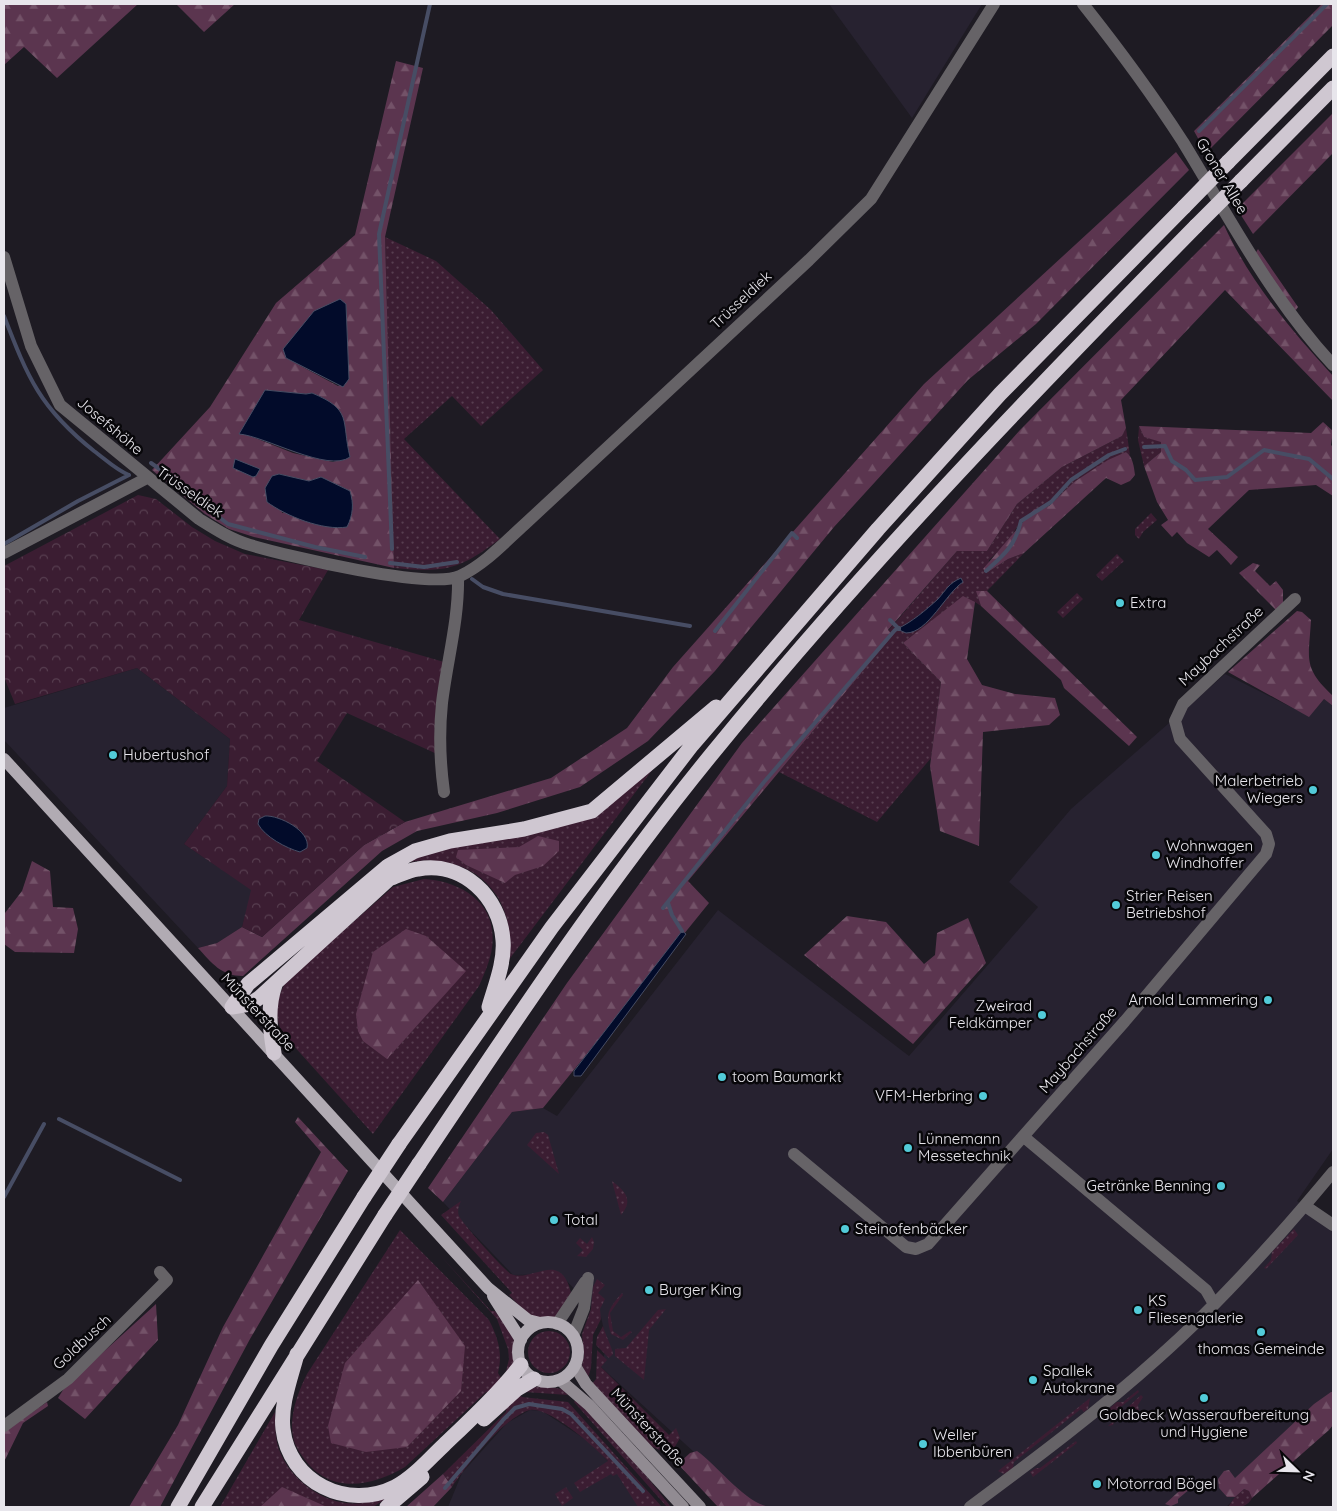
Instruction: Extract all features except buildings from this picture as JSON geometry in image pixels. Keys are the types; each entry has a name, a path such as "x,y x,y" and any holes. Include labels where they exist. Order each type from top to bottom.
{"highway":[{"path":"178,1507 271,1346 399,1144 487,1018 610,851 692,745 878,529 1000,394 1333,56"},
{"path":"202,1507 297,1354 419,1164 555,964 710,757 804,644 911,523 1018,408 1333,88"},
{"path":"232,1007 248,984 388,866 416,851 450,842 524,829 592,811 656,759 695,723 740,688"},
{"path":"232,1007 250,1004 389,879 417,869 434,868 453,871 475,883 489,898 498,917 503,941 500,967 487,1018"},
{"path":"274,1053 269,1018 271,996 275,983"},
{"path":"297,1354 286,1402 283,1428 288,1453 299,1469 313,1483 339,1494 367,1496 394,1487 417,1471 477,1414 521,1366"},
{"path":"387,1507 517,1389 534,1379"}],"main road":[{"name":"Münsterstraße","path":"4,760 488,1288 528,1320 540,1323"},
{"name":"Münsterstraße","path":"488,1288 521,1340"},
{"path":"540,1323 557,1324 573,1336 578,1350 575,1366 569,1374 560,1380 552,1382 534,1379 521,1366 518,1357 521,1340 526,1333 540,1323"},
{"name":"Münsterstraße","path":"575,1366 586,1384 700,1507"},
{"name":"Münsterstraße","path":"560,1380 589,1405 683,1507"}],"street":[{"name":"Trüsseldiek","path":"4,553 147,478 219,532 250,545 351,568 424,580 458,577 486,559 525,524 809,260 871,199 994,4"},
{"name":"Groner Allee","path":"1082,4 1130,63 1182,142 1275,293 1300,327 1333,365"},
{"name":"Josefshöhe","path":"4,257 31,346 60,405 147,478"},
{"path":"444,792 441,770 442,704 458,598 458,577"},
{"name":"Maybachstraße","path":"794,1154 906,1246 916,1249 928,1244 1024,1137 1266,854 1269,844 1266,834 1180,739 1175,721 1183,704 1295,599"},
{"path":"1024,1137 1206,1290 1214,1304"},
{"path":"970,1507 1094,1414 1160,1356 1214,1304 1305,1206 1333,1172"},
{"path":"1305,1206 1333,1225"},
{"name":"Goldbusch","path":"4,1426 68,1379 105,1344 167,1280 160,1272"},
{"path":"557,1324 588,1278 584,1308 573,1336"}],"shaded area":[{"path":"829,4 982,4 912,118"},
{"path":"137,668 230,739 227,786 184,844 252,890 242,927 217,943 198,948 4,740 4,708"},
{"path":"1225,674 1309,716 1324,699 1333,706 1333,1149 1297,1201 1333,1228 1333,1408 1226,1507 754,1507 601,1367 607,1344 601,1317 560,1274 513,1275 443,1202 512,1112 543,1108 557,1116 718,910 909,1056 1038,907 1009,882 1071,809"},
{"path":"530,1410 542,1411 591,1443 628,1483 643,1507 448,1507 462,1473 507,1423"}],"green space":[{"path":"4,4 138,4 57,78 24,47 4,65"},
{"path":"176,4 235,4 204,32"},
{"path":"1322,4 1333,4 1333,25 1206,153 1194,131"},
{"path":"396,61 423,68 385,237 394,568 254,537 229,529 205,514 152,470 210,407 276,303 355,235","holes":["346,304 349,379 338,386 286,358","265,390 312,393 325,399 339,411 345,425 350,457 333,462 293,453 248,435","279,474 309,481 321,477 350,491 282,513"]},
{"path":"1333,113 1333,153 1253,234 1237,209"},
{"path":"1176,152 1189,170 1036,324 968,380 834,527 715,671 648,741 580,787 497,813 417,831 382,851 243,976 229,974 218,968 198,948 217,943 242,927 262,937 364,845 405,822 551,778 627,728 673,667 924,384"},
{"path":"1224,225 1246,266 1272,305 1333,376 1333,401 1225,290 1121,400 1126,428 1122,436 1062,467 1017,504 987,551 957,551 888,630 893,635 688,881 709,903 543,1108 512,1112 443,1202 428,1188 567,983 742,743 1020,430"},
{"path":"385,237 436,261 491,310 543,370 481,426 452,396 404,439 500,539 473,557 451,567 426,570 394,568"},
{"path":"1258,249 1298,307 1294,313 1255,254"},
{"path":"1323,422 1333,431 1331,445 1333,447 1333,496 1316,485 1249,490 1208,529 1238,557 1231,565 1217,550 1209,557 1187,543 1177,532 1172,537 1161,525 1168,520 1157,502 1144,466 1161,452 1161,442 1144,437 1139,426 1311,433"},
{"path":"1139,426 1144,437 1161,441 1161,452 1144,466 1138,440"},
{"path":"1126,428 1130,455 1126,452 1074,482 1049,506 1034,509 1017,527 1007,543 989,560 988,572 1008,559 1024,553 987,591 977,591 981,606 975,602 903,643 941,682 931,758 877,822 779,772 893,635 888,631 957,551 987,551 1017,504 1062,467 1122,436"},
{"path":"1126,452 1132,459 1135,472 1130,481 1121,485 1106,478 1024,553 1008,559 988,572 983,569 1034,509 1049,506 1074,482 1108,460"},
{"path":"138,495 156,499 192,527 215,541 245,554 328,570 299,620 444,662 437,754 347,713 317,761 405,822 364,845 262,937 242,927 251,890 184,844 227,786 230,739 137,668 15,704 4,677 4,566"},
{"path":"1151,513 1157,520 1143,532 1139,539 1135,535 1135,529"},
{"path":"1117,554 1124,561 1102,581 1096,575"},
{"path":"1253,563 1260,565 1255,571 1270,586 1276,581 1283,590 1283,603 1276,610 1239,573"},
{"path":"976,591 987,591 1137,737 1129,746 1064,688 1061,680 981,606"},
{"path":"1077,593 1083,599 1063,618 1057,612"},
{"path":"963,596 975,602 967,659 982,685 1015,694 1055,698 1060,715 1049,725 983,732 979,846 940,831 930,766 941,682 903,643"},
{"path":"1297,611 1302,612 1311,620 1309,654 1312,669 1323,686 1333,696 1333,706 1324,699 1309,717 1228,672"},
{"path":"653,769 508,961 510,938 506,917 499,899 487,884 472,872 454,864 433,861 410,862 425,853 555,827"},
{"path":"538,836 559,841 559,851 543,866 515,875 505,883 466,865 456,857 458,850 519,847"},
{"path":"32,861 50,871 53,907 73,908 78,929 74,953 15,952 4,944 5,913 22,891"},
{"path":"424,879 435,880 457,887 468,892 477,900 489,918 493,937 491,952 479,986 373,1134 283,1034 278,1020 278,1001 286,981 393,887"},
{"path":"847,916 886,922 924,964 935,955 937,933 968,918 986,963 913,1044 804,955"},
{"path":"406,929 426,936 466,971 387,1059 363,1041 358,1031 356,1014 373,952"},
{"path":"298,1117 348,1171 250,1339 160,1507 129,1507 178,1425 223,1327 321,1152 295,1122"},
{"path":"544,1132 548,1135 559,1174 527,1145 536,1133"},
{"path":"612,1181 621,1188 626,1196 627,1205 621,1215"},
{"path":"461,1201 458,1208 459,1216 507,1271 519,1276 553,1270 560,1273 566,1280 571,1293 556,1317 535,1317 525,1311 509,1295 512,1293 441,1215"},
{"path":"1294,1229 1298,1235 1266,1269 1264,1268 1271,1260 1272,1252"},
{"path":"400,1230 489,1320 499,1346 498,1373 503,1381 491,1393 486,1392 405,1467 380,1479 353,1484 340,1483 327,1479 315,1471 298,1449 292,1428 295,1404 307,1374"},
{"path":"592,1237 594,1242 593,1249 586,1257 577,1256 583,1250 576,1243 580,1238 587,1244"},
{"path":"439,1254 491,1311 495,1311 511,1334 516,1349 516,1357 509,1375 506,1371 509,1359 508,1349 497,1319"},
{"path":"597,1279 605,1285 598,1293 605,1299 600,1309 601,1319 593,1335 591,1368 588,1378 582,1365 584,1355 582,1334 591,1309 593,1287"},
{"path":"418,1280 465,1346 461,1391 407,1447 366,1452 331,1443 328,1426 345,1363"},
{"path":"622,1293 623,1295 610,1313 613,1331 621,1337 630,1331 632,1332 623,1340 611,1334 608,1321 611,1308"},
{"path":"156,1304 158,1340 85,1419 58,1398 77,1376"},
{"path":"666,1309 649,1330 644,1380 615,1356 615,1349 626,1348 658,1310"},
{"path":"603,1326 613,1354 609,1358 596,1345 597,1337"},
{"path":"553,1331 561,1334 567,1340 570,1352 567,1364 561,1370 545,1373 537,1370 531,1364 528,1348 531,1340 537,1334"},
{"path":"597,1350 607,1360 601,1367 669,1435 676,1428 680,1438 673,1450 664,1452 648,1445 592,1384 596,1379"},
{"path":"540,1386 562,1389 568,1395 525,1392"},
{"path":"1138,1390 1139,1392 1104,1421 1105,1412 1117,1402 1123,1402"},
{"path":"1333,1392 1333,1425 1329,1430 1252,1498 1249,1491 1244,1489 1235,1497 1227,1497 1219,1488 1218,1479 1224,1471 1229,1470 1235,1478 1314,1404"},
{"path":"519,1394 522,1397 568,1402 662,1507 638,1507 617,1474 613,1476 611,1474 580,1492 574,1483 608,1461 572,1429 560,1421 549,1414 530,1410 520,1414 498,1432 476,1455 452,1487 443,1474 506,1412 505,1406"},
{"path":"1141,1395 1143,1397 1138,1405 1139,1410 1134,1415 1126,1420 1116,1418"},
{"path":"1090,1398 1088,1409 1084,1412 1081,1409 1014,1462 1013,1468 1004,1474 998,1471"},
{"path":"576,1399 644,1473 671,1507 667,1507 574,1402"},
{"path":"47,1402 48,1406 23,1423 4,1462 4,1432"},
{"path":"275,1412 276,1439 282,1456 299,1480 311,1489 324,1497 338,1502 353,1504 382,1498 396,1492 373,1507 220,1507"},
{"path":"1076,1441 1077,1443 1033,1477 1030,1472 1040,1468"},
{"path":"697,1451 750,1498 769,1507 718,1507 678,1464 690,1453"},
{"path":"443,1474 452,1487 433,1507 406,1507"},
{"path":"1187,1484 1191,1488 1178,1499 1178,1503 1171,1506 1165,1504"},
{"path":"282,1487 327,1507 260,1507"},
{"path":"566,1487 573,1498 562,1506 555,1494"},
{"path":"1244,1489 1249,1491 1252,1498 1248,1504 1228,1507 1235,1497"}],"water":[{"path":"340,299 346,304 349,379 343,387 286,358 283,349 314,311"},
{"path":"265,390 312,393 334,405 340,411 343,418 350,457 340,461 312,457 239,434"},
{"path":"235,459 260,469 256,476 253,477 233,468"},
{"path":"279,474 309,481 321,477 350,491 352,509 347,527 337,528 316,525 294,517 267,502 265,488 272,476"},
{"path":"961,578 963,582 922,627 906,633 897,629 924,611 951,584"},
{"path":"265,816 278,818 293,825 304,836 307,848 300,852 282,845 271,838 258,824 259,819"},
{"path":"682,931 686,934 581,1076 574,1076 574,1071"}],"waterway":[{"path":"392,549 379,234 430,4"},
{"path":"1199,131 1327,4"},
{"path":"4,316 29,375 48,406 94,451 129,475"},
{"path":"1144,447 1165,446 1172,461 1186,470 1195,480 1227,477 1264,450 1309,459 1333,479"},
{"path":"986,571 1012,544 1021,521 1051,502 1071,480 1109,455 1125,449"},
{"path":"151,463 161,470"},
{"path":"4,544 78,501 129,475"},
{"path":"179,487 228,524 315,547 365,557"},
{"path":"715,631 792,533 797,538"},
{"path":"390,563 424,567 457,562"},
{"path":"472,579 483,587 503,594 690,626"},
{"path":"890,620 899,629"},
{"path":"663,908 764,782 895,630 899,628"},
{"path":"668,903 672,915 682,931"},
{"path":"59,1119 180,1180"},
{"path":"4,1197 44,1124"},
{"path":"445,1488 503,1420 515,1408 529,1404 562,1409 571,1414 643,1491"}],"place":[{"name":"Extra","path":"1120,603"},
{"name":"Hubertushof","path":"113,755"},
{"name":"Malerbetrieb Wiegers","path":"1313,790"},
{"name":"Wohnwagen Windhoffer","path":"1156,855"},
{"name":"Strier Reisen Betriebshof","path":"1116,905"},
{"name":"Arnold Lammering","path":"1268,1000"},
{"name":"Zweirad Feldkämper","path":"1042,1015"},
{"name":"toom Baumarkt","path":"722,1077"},
{"name":"VFM-Herbring","path":"983,1096"},
{"name":"Lünnemann Messetechnik","path":"908,1148"},
{"name":"Getränke Benning","path":"1221,1186"},
{"name":"Total","path":"554,1220"},
{"name":"Steinofenbäcker","path":"845,1229"},
{"name":"Burger King","path":"649,1290"},
{"name":"KS Fliesengalerie","path":"1138,1310"},
{"name":"thomas Gemeinde","path":"1261,1332"},
{"name":"Spallek Autokrane","path":"1033,1380"},
{"name":"Goldbeck Wasseraufbereitung und Hygiene","path":"1204,1398"},
{"name":"Weller Ibbenbüren","path":"923,1444"},
{"name":"Motorrad Bögel","path":"1097,1484"}]}
